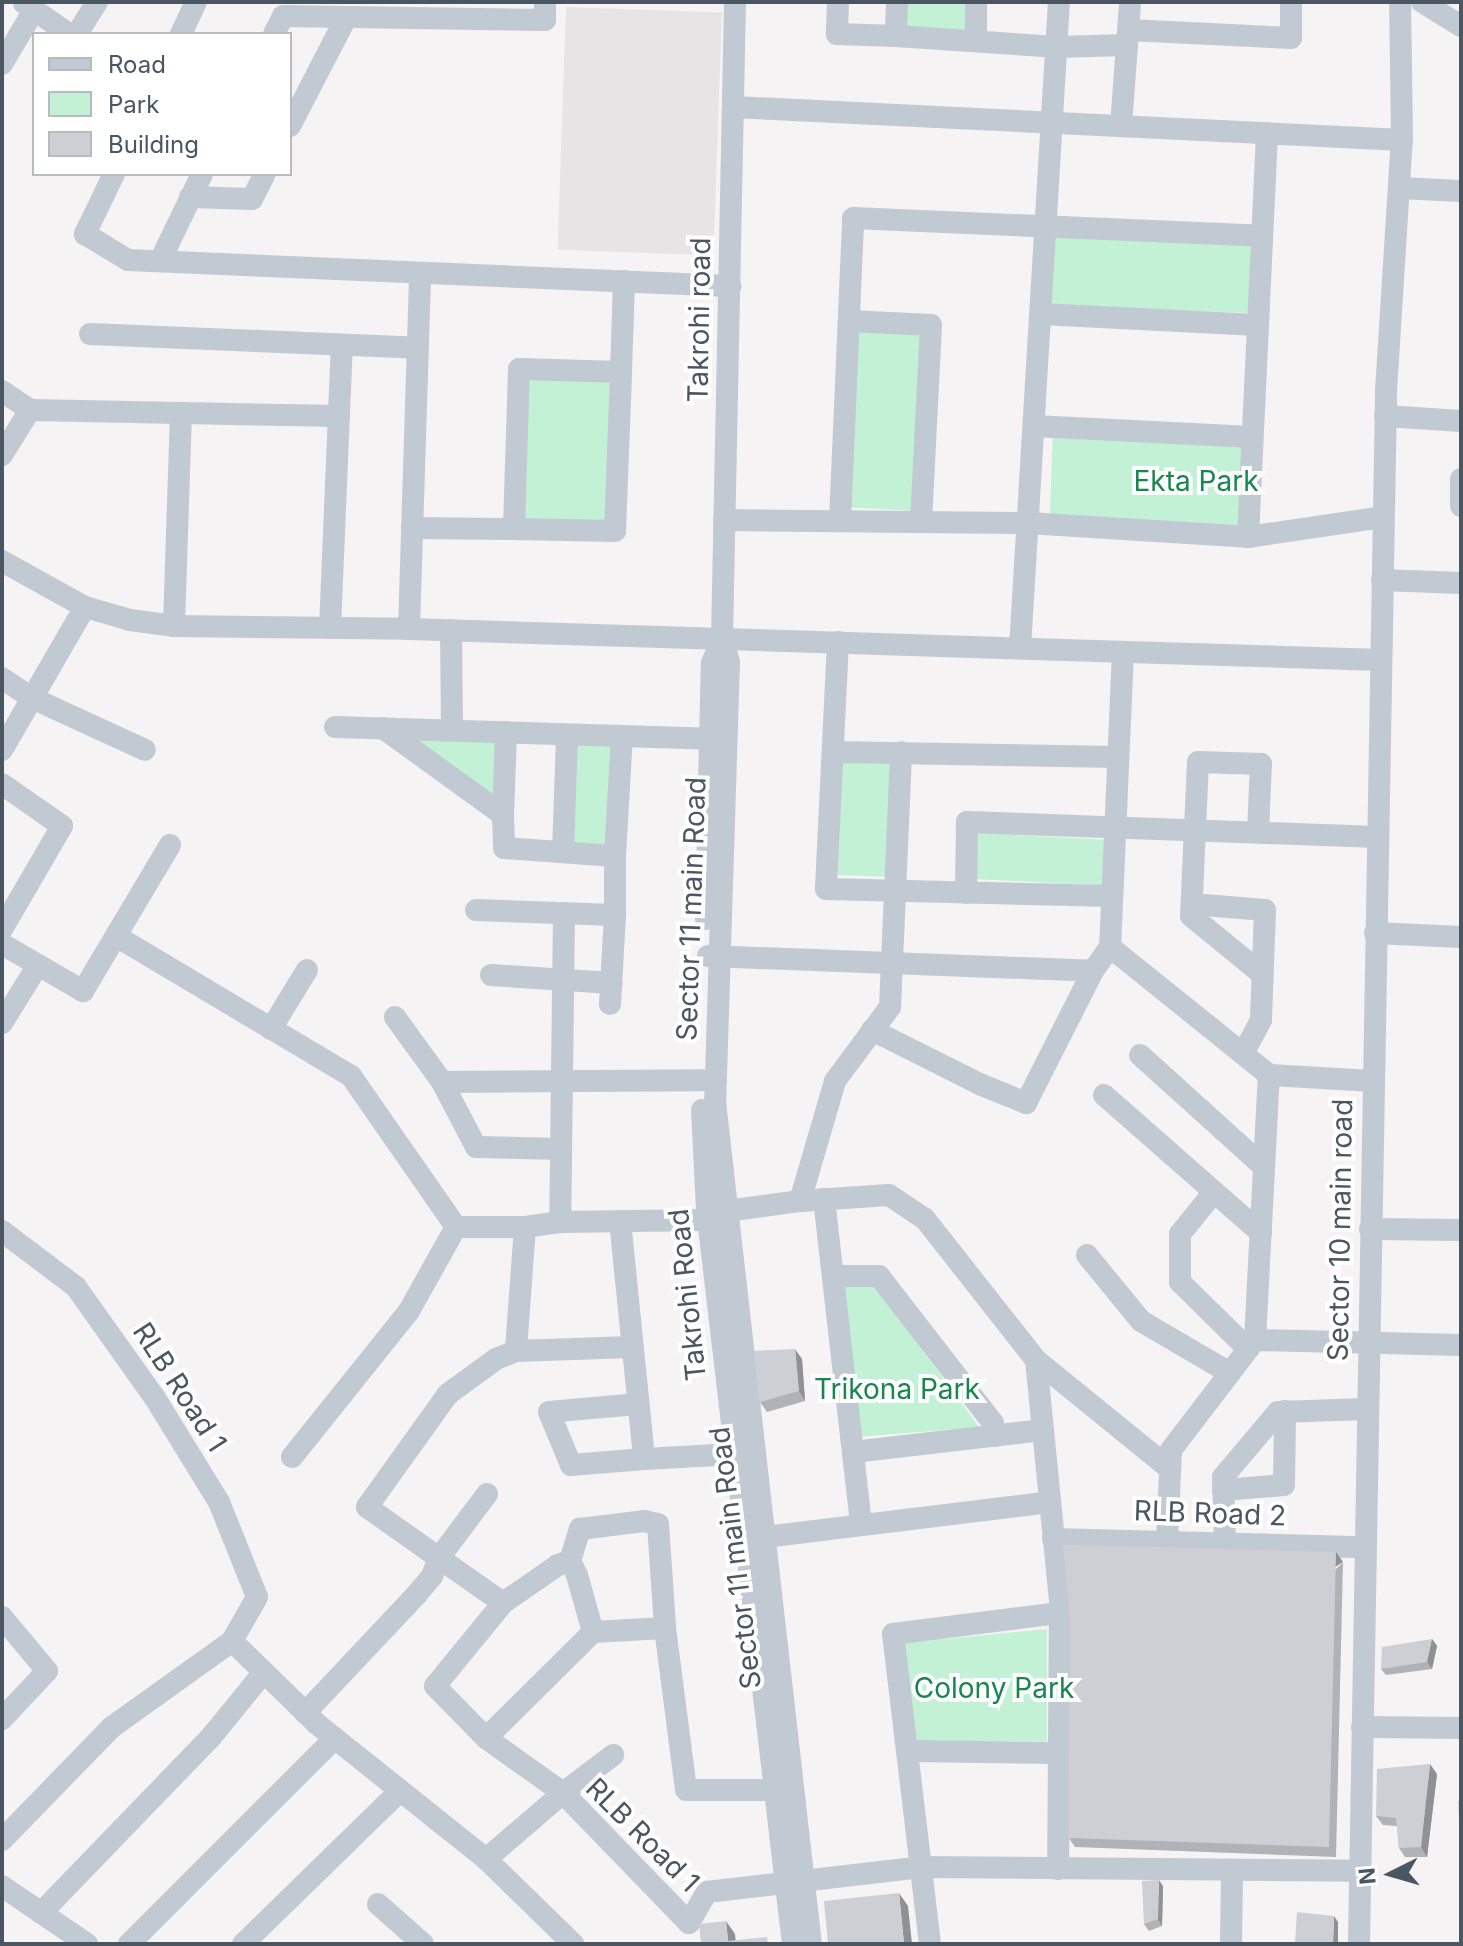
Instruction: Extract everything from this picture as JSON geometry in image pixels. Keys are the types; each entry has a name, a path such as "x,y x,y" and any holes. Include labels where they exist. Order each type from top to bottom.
{"street":[{"path":"78,32 96,2"},
{"path":"182,32 196,2"},
{"path":"275,32 283,16 545,20 545,2"},
{"name":"Takrohi road","path":"722,639 735,2"},
{"path":"838,2 837,34 1056,47 1128,38 1291,38 1291,2"},
{"path":"896,36 897,2"},
{"path":"976,2 976,41"},
{"path":"1020,648 1059,2"},
{"path":"1121,126 1130,2"},
{"name":"Sector 10 main road","path":"1359,1944 1385,416 1402,140 1400,2"},
{"path":"1422,2 1461,26"},
{"path":"2,64 28,6 66,32"},
{"path":"292,122 346,18"},
{"path":"734,107 1402,140"},
{"path":"1248,537 1267,133"},
{"path":"113,176 85,234 128,260 730,286"},
{"path":"160,261 201,176"},
{"path":"190,197 252,199 264,176"},
{"path":"1399,188 1461,191"},
{"path":"840,521 853,218 1262,236"},
{"path":"409,629 420,273"},
{"path":"412,528 615,531 624,281"},
{"path":"1041,314 1258,325"},
{"path":"849,321 931,325 921,522"},
{"path":"90,334 418,348"},
{"path":"330,628 342,345"},
{"path":"514,529 519,369 621,372"},
{"path":"2,391 30,410 339,416"},
{"path":"2,455 30,410"},
{"path":"174,626 181,413"},
{"path":"1385,416 1461,421"},
{"path":"1034,426 1252,437"},
{"path":"1461,479 1461,506"},
{"path":"724,520 1028,523 1248,537 1383,517"},
{"path":"2,561 85,607 130,620 174,626 451,630 1381,660"},
{"path":"1382,580 1461,583"},
{"path":"2,750 85,607"},
{"path":"451,630 452,730"},
{"name":"Takrohi Road","path":"722,639 712,663 712,957 702,1080 717,1216 735,1454 754,1539 775,1790 795,1883 793,1944"},
{"name":"Sector 11 main Road","path":"722,639 729,662 712,957 717,1216 795,1883 811,1944"},
{"path":"838,642 826,889 1112,896"},
{"path":"872,1030 982,1085 1026,1103 1093,971 1110,947 1123,652"},
{"path":"2,678 32,698 145,750"},
{"path":"335,727 710,739"},
{"path":"383,728 503,815"},
{"path":"506,732 504,848 615,856"},
{"path":"563,852 567,735"},
{"path":"491,975 563,981 611,994 622,736"},
{"path":"833,752 1118,757"},
{"path":"800,1201 835,1081 890,1007 895,964 901,752"},
{"path":"1258,832 1261,764 1198,762 1191,916 1262,974"},
{"path":"2,784 62,826 2,929"},
{"path":"966,893 967,822 1377,837"},
{"path":"2,944 83,991 170,845"},
{"path":"1192,904 1265,910 1261,1020 1243,1054"},
{"path":"476,910 615,915"},
{"path":"560,1222 564,913"},
{"path":"1375,933 1461,937"},
{"path":"116,936 351,1076 456,1227"},
{"path":"1110,947 1269,1075 1373,1081"},
{"path":"712,957 1093,971"},
{"path":"2,1023 38,965"},
{"path":"271,1029 307,970"},
{"path":"395,1017 442,1082 476,1147 561,1149"},
{"path":"1140,1055 1264,1167"},
{"path":"1167,1542 1171,1450 1252,1345 1269,1075"},
{"path":"442,1082 702,1080"},
{"path":"1104,1095 1261,1233"},
{"path":"1214,1192 1180,1234 1180,1282 1252,1345 1461,1345"},
{"path":"456,1227 525,1227 560,1222 717,1216 800,1201 889,1195 925,1219 1036,1360 1170,1469"},
{"path":"824,1199 861,1525"},
{"path":"620,1221 644,1459"},
{"path":"292,1457 409,1311 456,1227"},
{"path":"516,1351 525,1227"},
{"path":"1370,1229 1461,1230"},
{"name":"RLB Road 1","path":"2,1231 76,1287 155,1398 219,1502 257,1597 232,1641"},
{"path":"1087,1255 1141,1321 1230,1373"},
{"path":"833,1276 879,1276 993,1423 994,1436"},
{"path":"503,1603 367,1507 448,1394 496,1359 516,1351 632,1347"},
{"path":"1036,1360 1060,1613 1058,1869"},
{"path":"638,1404 549,1412 571,1465 735,1454"},
{"path":"1225,1544 1223,1477 1278,1412 1367,1409"},
{"path":"1223,1490 1284,1485 1285,1411"},
{"path":"853,1452 1043,1430"},
{"path":"305,1713 432,1576 439,1558 487,1494"},
{"path":"754,1539 1050,1502"},
{"path":"593,1632 570,1561 580,1529 644,1521 658,1524 665,1628 686,1790 775,1790"},
{"name":"RLB Road 2","path":"1053,1539 1364,1547"},
{"path":"570,1561 558,1565 503,1603 435,1686 486,1738 563,1793 613,1755"},
{"path":"930,1944 893,1634 1060,1613"},
{"path":"2,1617 47,1671 2,1719"},
{"path":"486,1738 593,1632 665,1628"},
{"path":"2,1840 112,1727 232,1641 305,1713 486,1859 560,1940"},
{"path":"41,1913 211,1737 264,1672"},
{"path":"1362,1727 1461,1728"},
{"path":"129,1944 335,1738"},
{"path":"907,1751 1059,1753"},
{"path":"247,1942 400,1791"},
{"name":"RLB Road 1","path":"486,1859 563,1793 689,1923 707,1892 922,1867 1360,1871"},
{"path":"1231,1944 1232,1870"},
{"path":"2,1886 75,1941"},
{"path":"378,1904 423,1944"}],"shaded area":[{"path":"566,7 722,12 713,255 558,250"}],"green space":[{"path":"904,2 971,2 970,36 904,31"},
{"path":"1053,235 1251,242 1248,313 1051,306"},
{"path":"859,328 922,331 913,511 850,507"},
{"path":"525,376 612,379 607,526 520,523"},
{"name":"Ekta Park","path":"1053,427 1248,434 1245,526 1050,519"},
{"path":"400,737 501,739 499,809"},
{"path":"574,743 617,746 610,852 567,849"},
{"path":"842,761 892,763 888,877 838,875"},
{"path":"978,833 1108,840 1105,886 976,879"},
{"name":"Trikona Park","path":"841,1286 876,1286 979,1427 858,1437"},
{"name":"Colony Park","path":"1047,1629 1047,1741 913,1741 903,1643"}],"building":[{"path":"795,1349 799,1391 760,1402 754,1351"},
{"path":"1063,1545 1336,1552 1329,1847 1069,1838 1070,1619"},
{"path":"1432,1639 1427,1662 1381,1669 1382,1647"},
{"path":"1430,1764 1421,1847 1399,1848 1396,1818 1376,1816 1377,1769"},
{"path":"1458,1801 1461,1801 1461,1819 1459,1818"},
{"path":"1159,1880 1158,1919 1144,1924 1142,1881"},
{"path":"899,1893 904,1944 828,1944 824,1901"},
{"path":"1297,1912 1334,1916 1333,1944 1295,1944"},
{"path":"726,1921 728,1941 767,1937 768,1944 701,1944 699,1924"}]}
